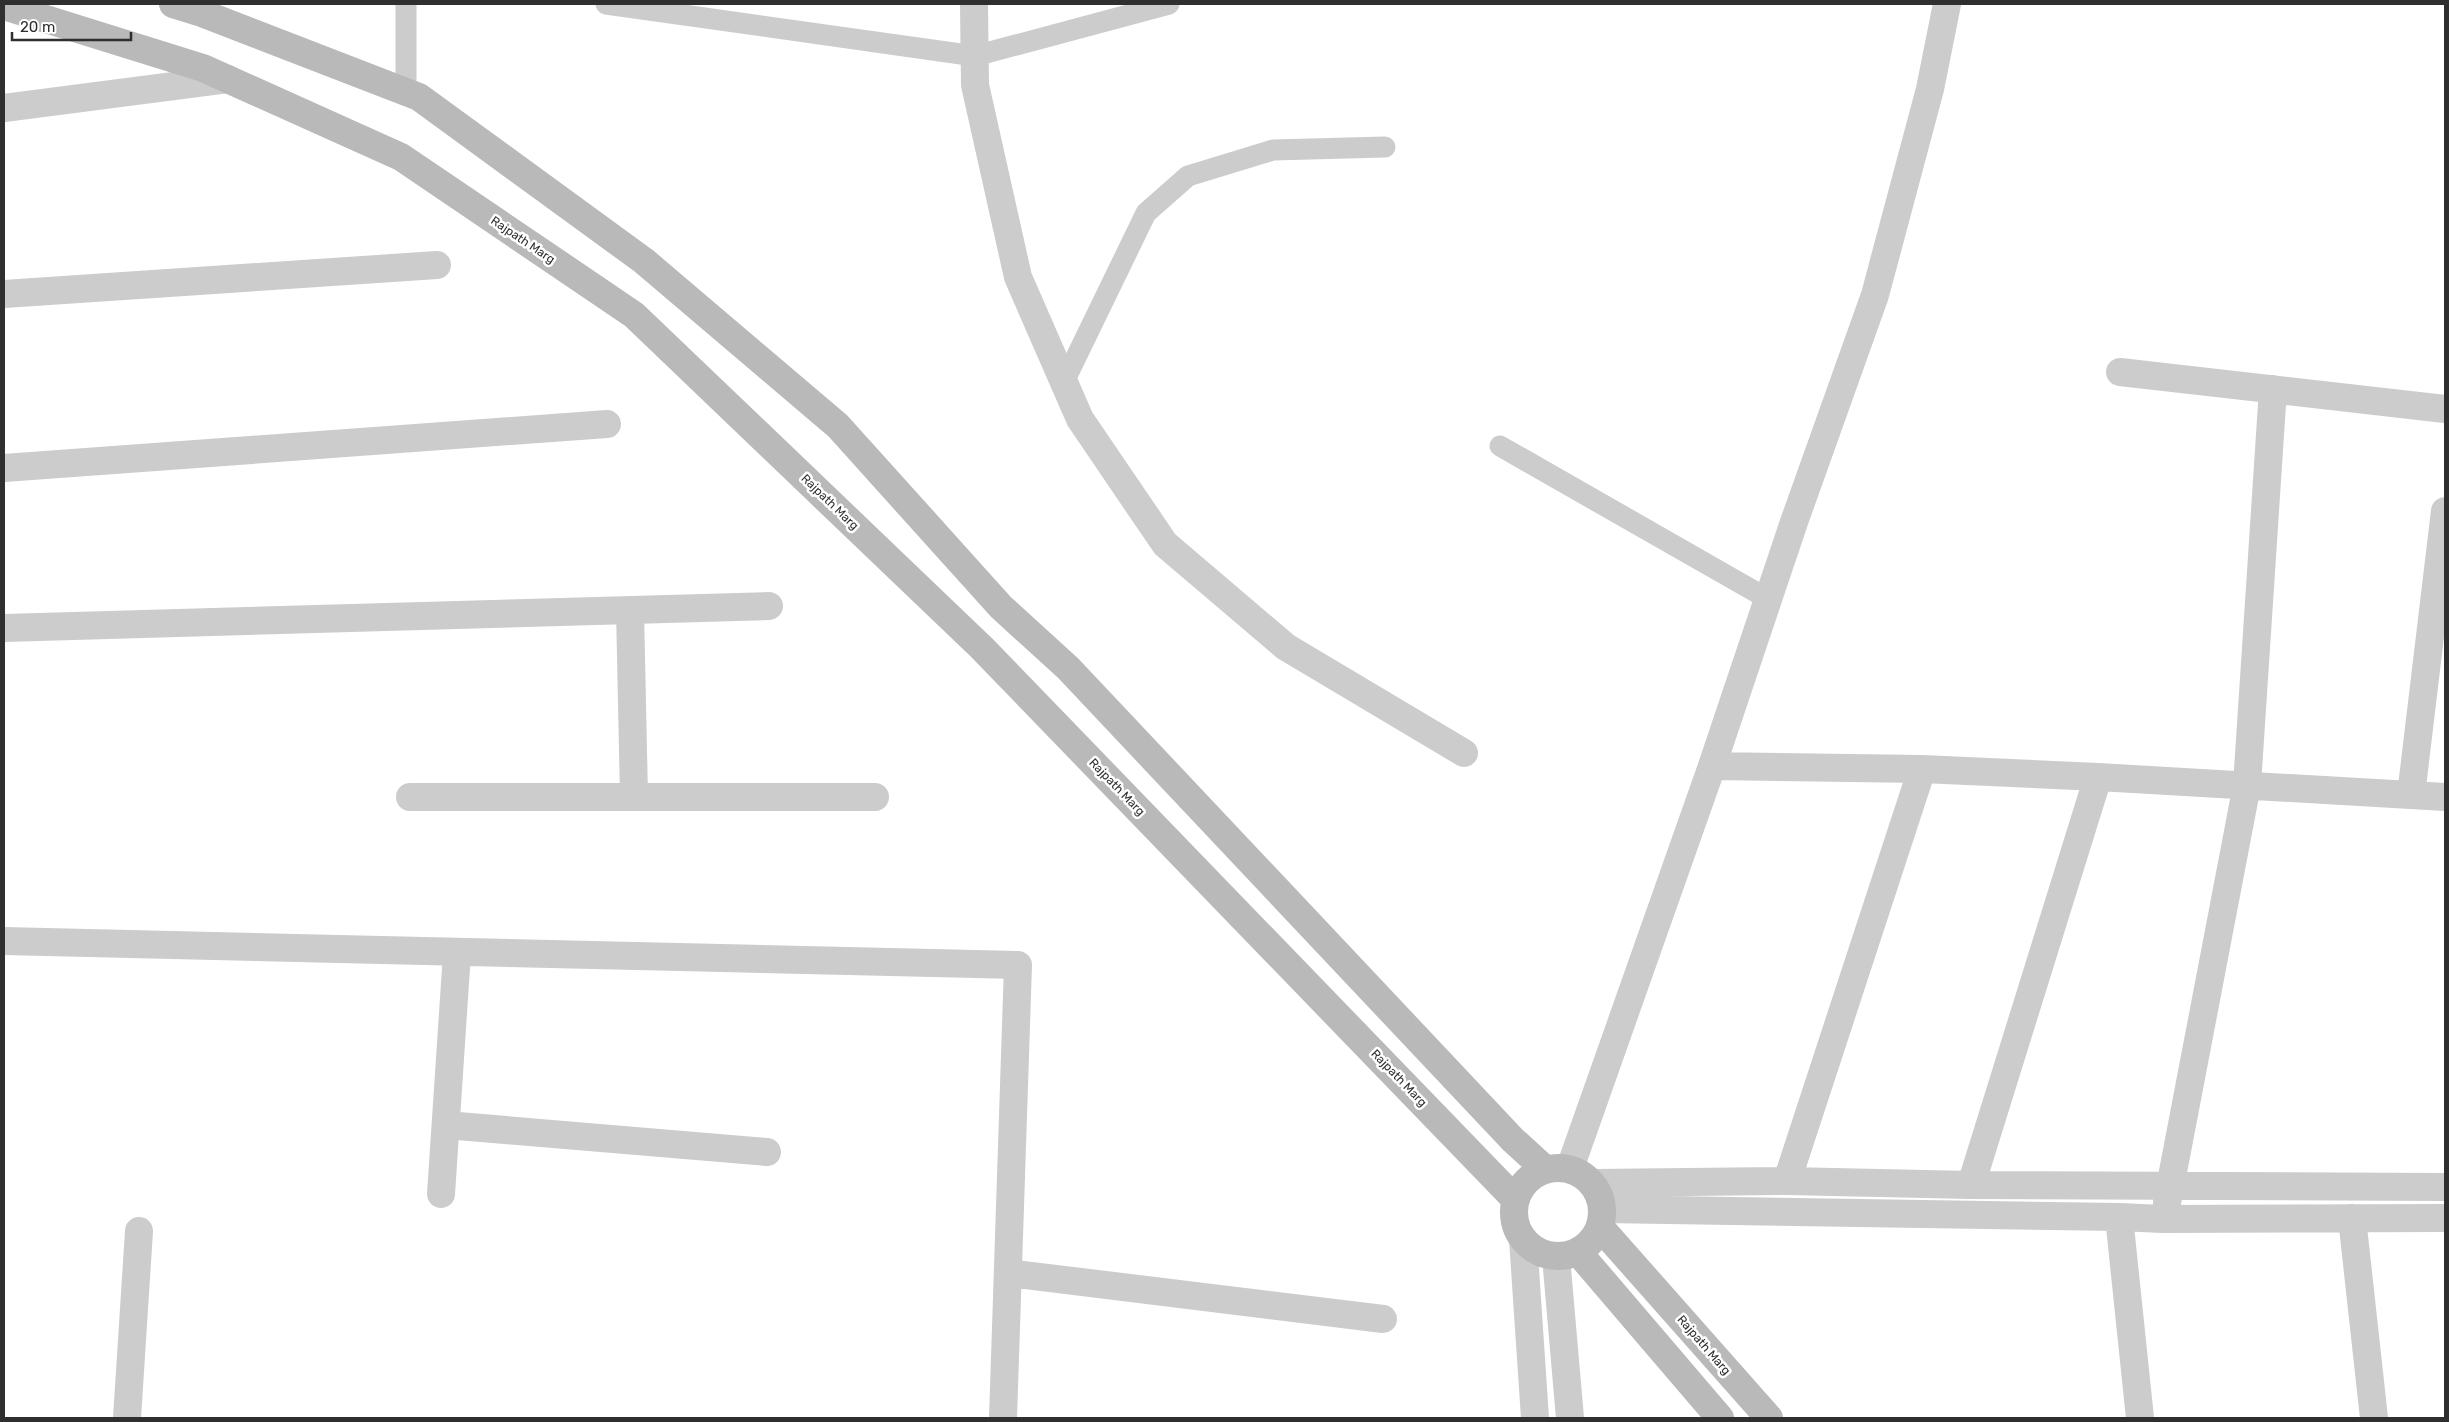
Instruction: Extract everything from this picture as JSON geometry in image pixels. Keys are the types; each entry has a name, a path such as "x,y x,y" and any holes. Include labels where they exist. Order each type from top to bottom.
{"main road":[{"path":"173,4 208,15 420,97 644,261 838,426 1001,607 1068,668 1513,1140 1557,1169 1582,1174 1593,1183 1602,1218 1592,1242 1567,1254 1537,1252 1523,1239 1514,1220 1515,1199 1527,1180 1557,1169"},
{"name":"Rajpath Marg","path":"4,6 203,68 401,157 634,315 982,648 1515,1199"},
{"name":"Rajpath Marg","path":"1602,1218 1769,1418"},
{"path":"1567,1254 1720,1418"}],"street":[{"path":"974,4 975,85 1018,277 1080,419 1165,544 1286,647 1464,753"},
{"path":"1557,1169 1712,766 1768,598 1875,295 1930,89 1947,4"},
{"path":"4,108 228,79"},
{"path":"4,294 437,265"},
{"path":"2120,372 2445,409"},
{"path":"2163,1219 2247,785 2273,389"},
{"path":"4,468 606,424"},
{"path":"2411,795 2445,511"},
{"path":"4,628 769,606"},
{"path":"630,610 634,797"},
{"path":"1712,766 1922,769 2445,797"},
{"path":"1787,1181 1922,769"},
{"path":"1971,1184 2098,777"},
{"path":"410,797 875,796"},
{"path":"4,941 1018,965 1002,1418"},
{"path":"441,1194 457,953"},
{"path":"446,1125 767,1152"},
{"path":"1593,1183 1787,1181 2445,1188"},
{"path":"2119,1216 2140,1418"},
{"path":"1602,1218 2119,1216 2163,1219 2445,1218"},
{"path":"2352,1218 2374,1418"},
{"path":"127,1418 139,1231"},
{"path":"1523,1239 1535,1418"},
{"path":"1567,1254 1570,1418"},
{"path":"1008,1274 1383,1319"}],"lane":[{"path":"406,4 406,92"},
{"path":"606,4 975,56 1169,4"},
{"path":"1064,382 1146,213 1188,176 1273,150 1385,146"},
{"path":"1500,446 1768,598"}]}
